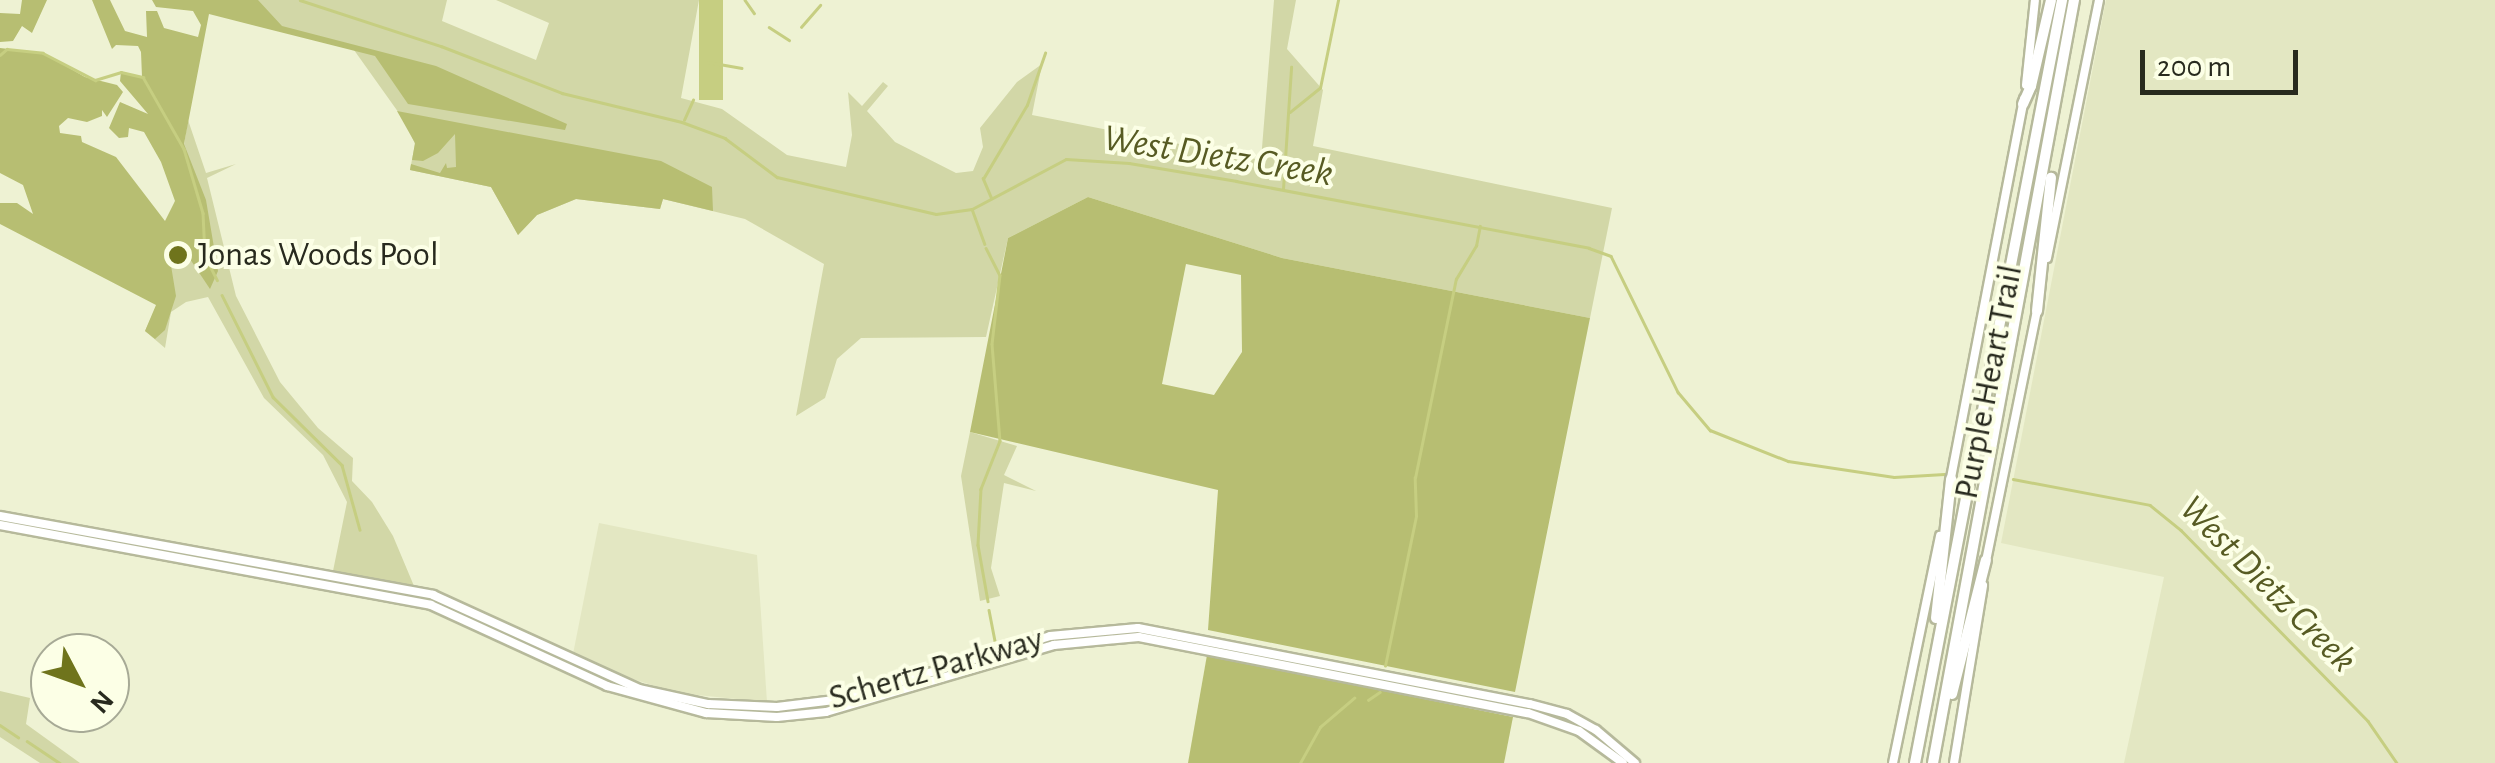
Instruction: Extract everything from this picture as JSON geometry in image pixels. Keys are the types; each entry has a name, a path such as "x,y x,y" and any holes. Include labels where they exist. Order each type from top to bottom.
{"highway":[{"path":"2023,104 2032,86 2051,0"},
{"name":"Purple Heart Trail","path":"1915,763 2062,0"},
{"name":"Purple Heart Trail","path":"1933,763 2055,123 2074,0"},
{"path":"2037,311 2055,123"},
{"path":"1932,674 1951,479"},
{"path":"1938,738 1986,560"}],"main road":[{"path":"1893,763 2023,104 2035,0"},
{"path":"1954,763 1986,560 2099,0"},
{"name":"Schertz Parkway","path":"0,516 433,595 639,689 708,704 777,707 843,700 1050,636 1138,628 1530,704 1596,730 1635,763"},
{"name":"Schertz Parkway","path":"0,525 431,605 608,686 706,713 777,717 826,712 1054,645 1139,637 1528,712 1579,731 1624,763"}],"shaded area":[{"path":"22,0 47,0 32,33 22,26 13,41 0,42 0,13 20,14"},
{"path":"92,0 110,0 125,31 147,37 146,11 157,11 164,28 198,37 201,25 193,11 156,7 152,0 258,0 282,26 436,66 567,124 565,130 408,104 375,56 209,14 184,144 206,200 218,271 210,289 182,247 168,247 176,296 165,330 155,339 145,331 156,305 0,224 0,203 17,203 33,214 23,185 0,173 0,48 43,53 85,77 117,85 123,92 107,117 102,110 102,116 87,122 68,118 59,126 60,133 81,136 82,142 116,157 165,221 175,201 161,162 144,132 129,128 128,137 119,138 109,128 120,102 148,114 120,81 121,72 142,77 141,52 138,46 116,45 112,49"},
{"path":"210,0 447,0 442,21 536,60 549,23 496,0 699,0 681,98 722,109 787,155 846,167 852,135 848,92 862,106 883,82 888,86 867,111 895,142 956,173 973,171 983,147 980,128 1017,82 1042,64 1032,115 1261,160 1274,0 1296,0 1287,49 1323,90 1313,146 1612,208 1590,318 1282,258 1088,197 1008,238 986,337 861,338 837,359 825,398 796,416 824,264 745,219 663,199 660,209 576,199 537,215 518,235 491,187 410,170 415,144 406,123 354,50 208,13"},
{"path":"699,0 723,0 723,100 699,100"},
{"path":"2106,0 2495,0 2495,763 2124,763 2164,577 2001,543"},
{"path":"397,111 661,161 712,187 713,211 663,199 660,209 576,199 537,215 518,235 491,187 410,170 411,164 440,173 446,163 447,168 456,167 455,134 438,153 423,161 412,160 415,143"},
{"path":"188,120 206,173 236,164 207,178 236,296 280,382 318,428 353,458 352,481 372,502 393,536 414,586 333,571 347,502 323,455 264,398 208,297 186,302 171,312 165,348 145,331 159,300"},
{"path":"1088,197 1282,258 1590,318 1515,692 1208,630 1218,490 970,432 1008,238","holes":["1186,264 1241,275 1242,352 1214,395 1162,384"]},
{"path":"970,432 1017,446 1004,475 1036,491 1004,483 991,568 1000,596 980,601 961,476"},
{"path":"599,523 757,555 767,702 677,693 620,675 573,654"},
{"path":"1207,655 1513,717 1504,763 1188,763"},
{"path":"0,691 30,698 26,724 30,733 38,733 80,763 40,763 0,737"}],"waterway":[{"name":"West Dietz Creek","path":"300,0 441,46 562,93 682,122 725,138 777,177 936,214 972,209 1066,159 1129,163 1236,181 1589,248 1611,256 1678,392 1710,430 1788,461 1894,477 1944,474"},
{"path":"745,0 754,13"},
{"path":"1290,112 1320,88 1338,0"},
{"path":"801,27 820,5"},
{"path":"769,27 789,40"},
{"path":"0,55 7,49 43,53 95,80 121,72 143,77 184,149 203,213 205,256 217,280"},
{"path":"991,198 983,179 1027,105 1045,53"},
{"path":"708,62 741,68"},
{"path":"1283,189 1291,67"},
{"path":"684,120 693,100"},
{"path":"972,209 985,244"},
{"path":"1385,666 1416,516 1415,478 1456,279 1476,246 1480,226"},
{"path":"986,248 1000,275 992,344 1000,441 981,489 978,545 988,601"},
{"path":"222,295 273,397 342,465 360,530"},
{"name":"West Dietz Creek","path":"2013,479 2150,505 2181,530 2368,721 2397,763"},
{"path":"989,610 995,642"},
{"path":"1368,700 1380,692"},
{"path":"1300,763 1320,727 1354,698"},
{"path":"0,725 18,737"},
{"path":"27,741 60,763"}],"place":[{"name":"Jonas Woods Pool","path":"178,255"}]}
